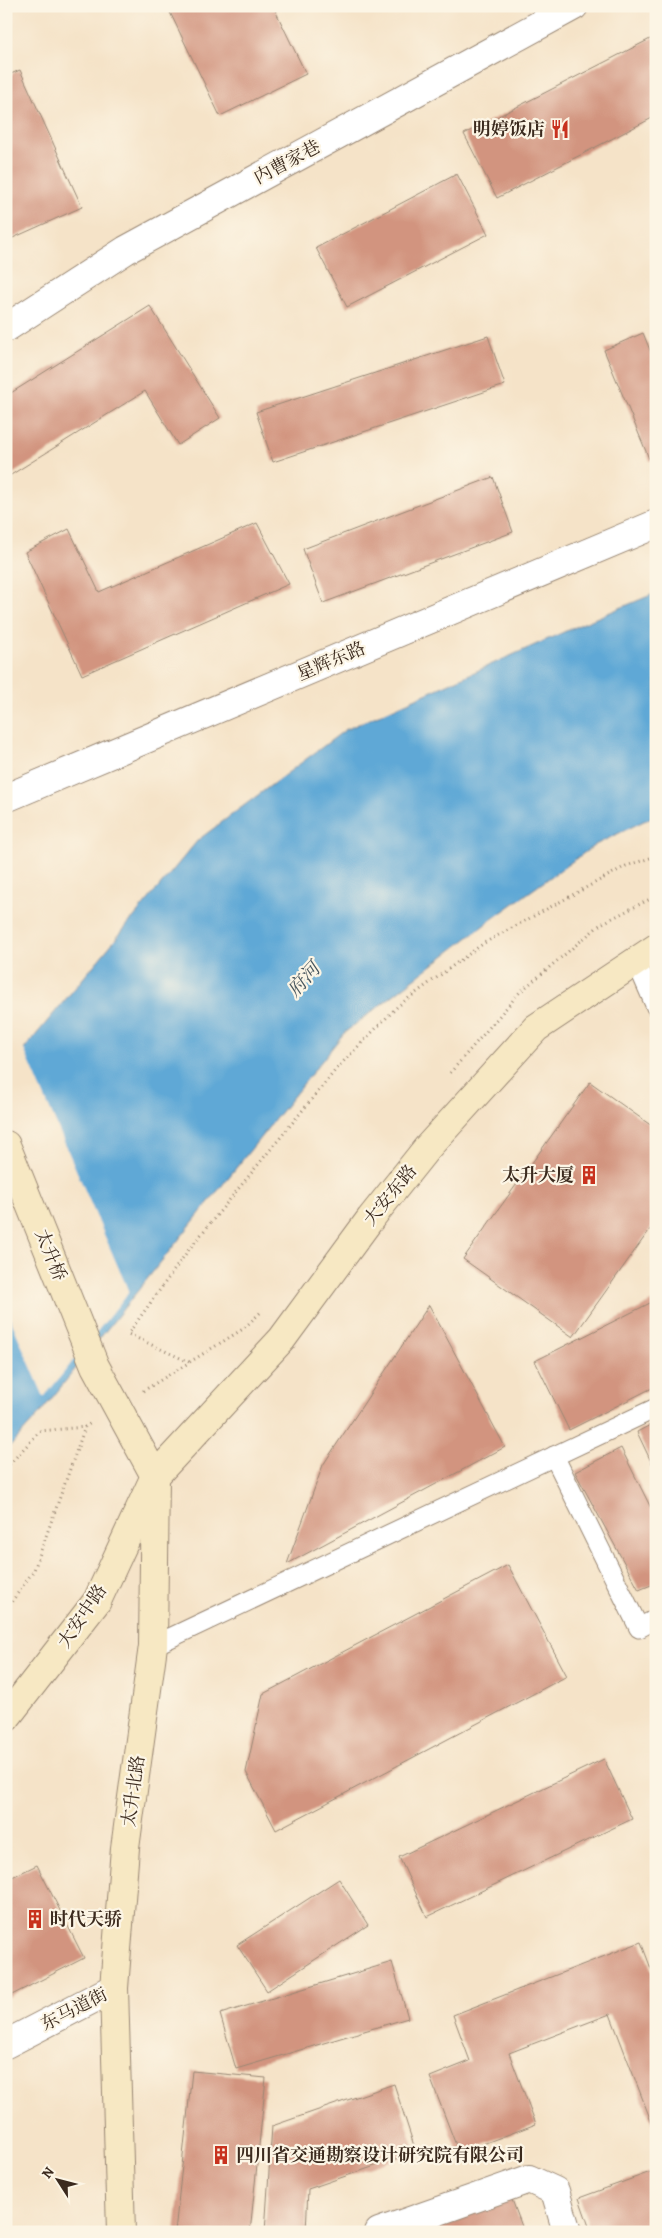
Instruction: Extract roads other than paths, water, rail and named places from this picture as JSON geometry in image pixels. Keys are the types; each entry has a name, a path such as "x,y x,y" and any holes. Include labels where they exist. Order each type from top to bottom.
{"main road":[{"name":"大安东路","path":"155,1476 282,1339 370,1218 427,1148 536,1028 646,954"},
{"name":"太升桥","path":"6,1145 95,1366"},
{"name":"太升北路","path":"95,1366 155,1476 154,1646 125,1848 114,1988 121,2232"},
{"name":"大安中路","path":"6,1718 97,1601 155,1476"}],"street":[{"name":"内曹家巷","path":"6,328 126,250 574,6"},
{"name":"星辉东路","path":"6,798 656,524"},
{"name":"东马道街","path":"6,2044 114,1988"},
{"path":"379,2232 529,2179 555,2191 567,2232"}],"lane":[{"path":"646,954 656,1007"},
{"path":"154,1646 656,1408"},
{"path":"554,1456 640,1628 656,1619"}],"water":[{"name":"府河","path":"656,593 656,815 595,845 492,919 344,1033 36,1418 6,1451 6,1071 198,840 345,730 584,623"}],"place":[{"name":"明婷饭店","path":"560,129"},
{"name":"太升大厦","path":"589,1175"},
{"name":"时代天骄","path":"35,1919"},
{"name":"四川省交通勘察设计研究院有限公司","path":"221,2155"}]}
